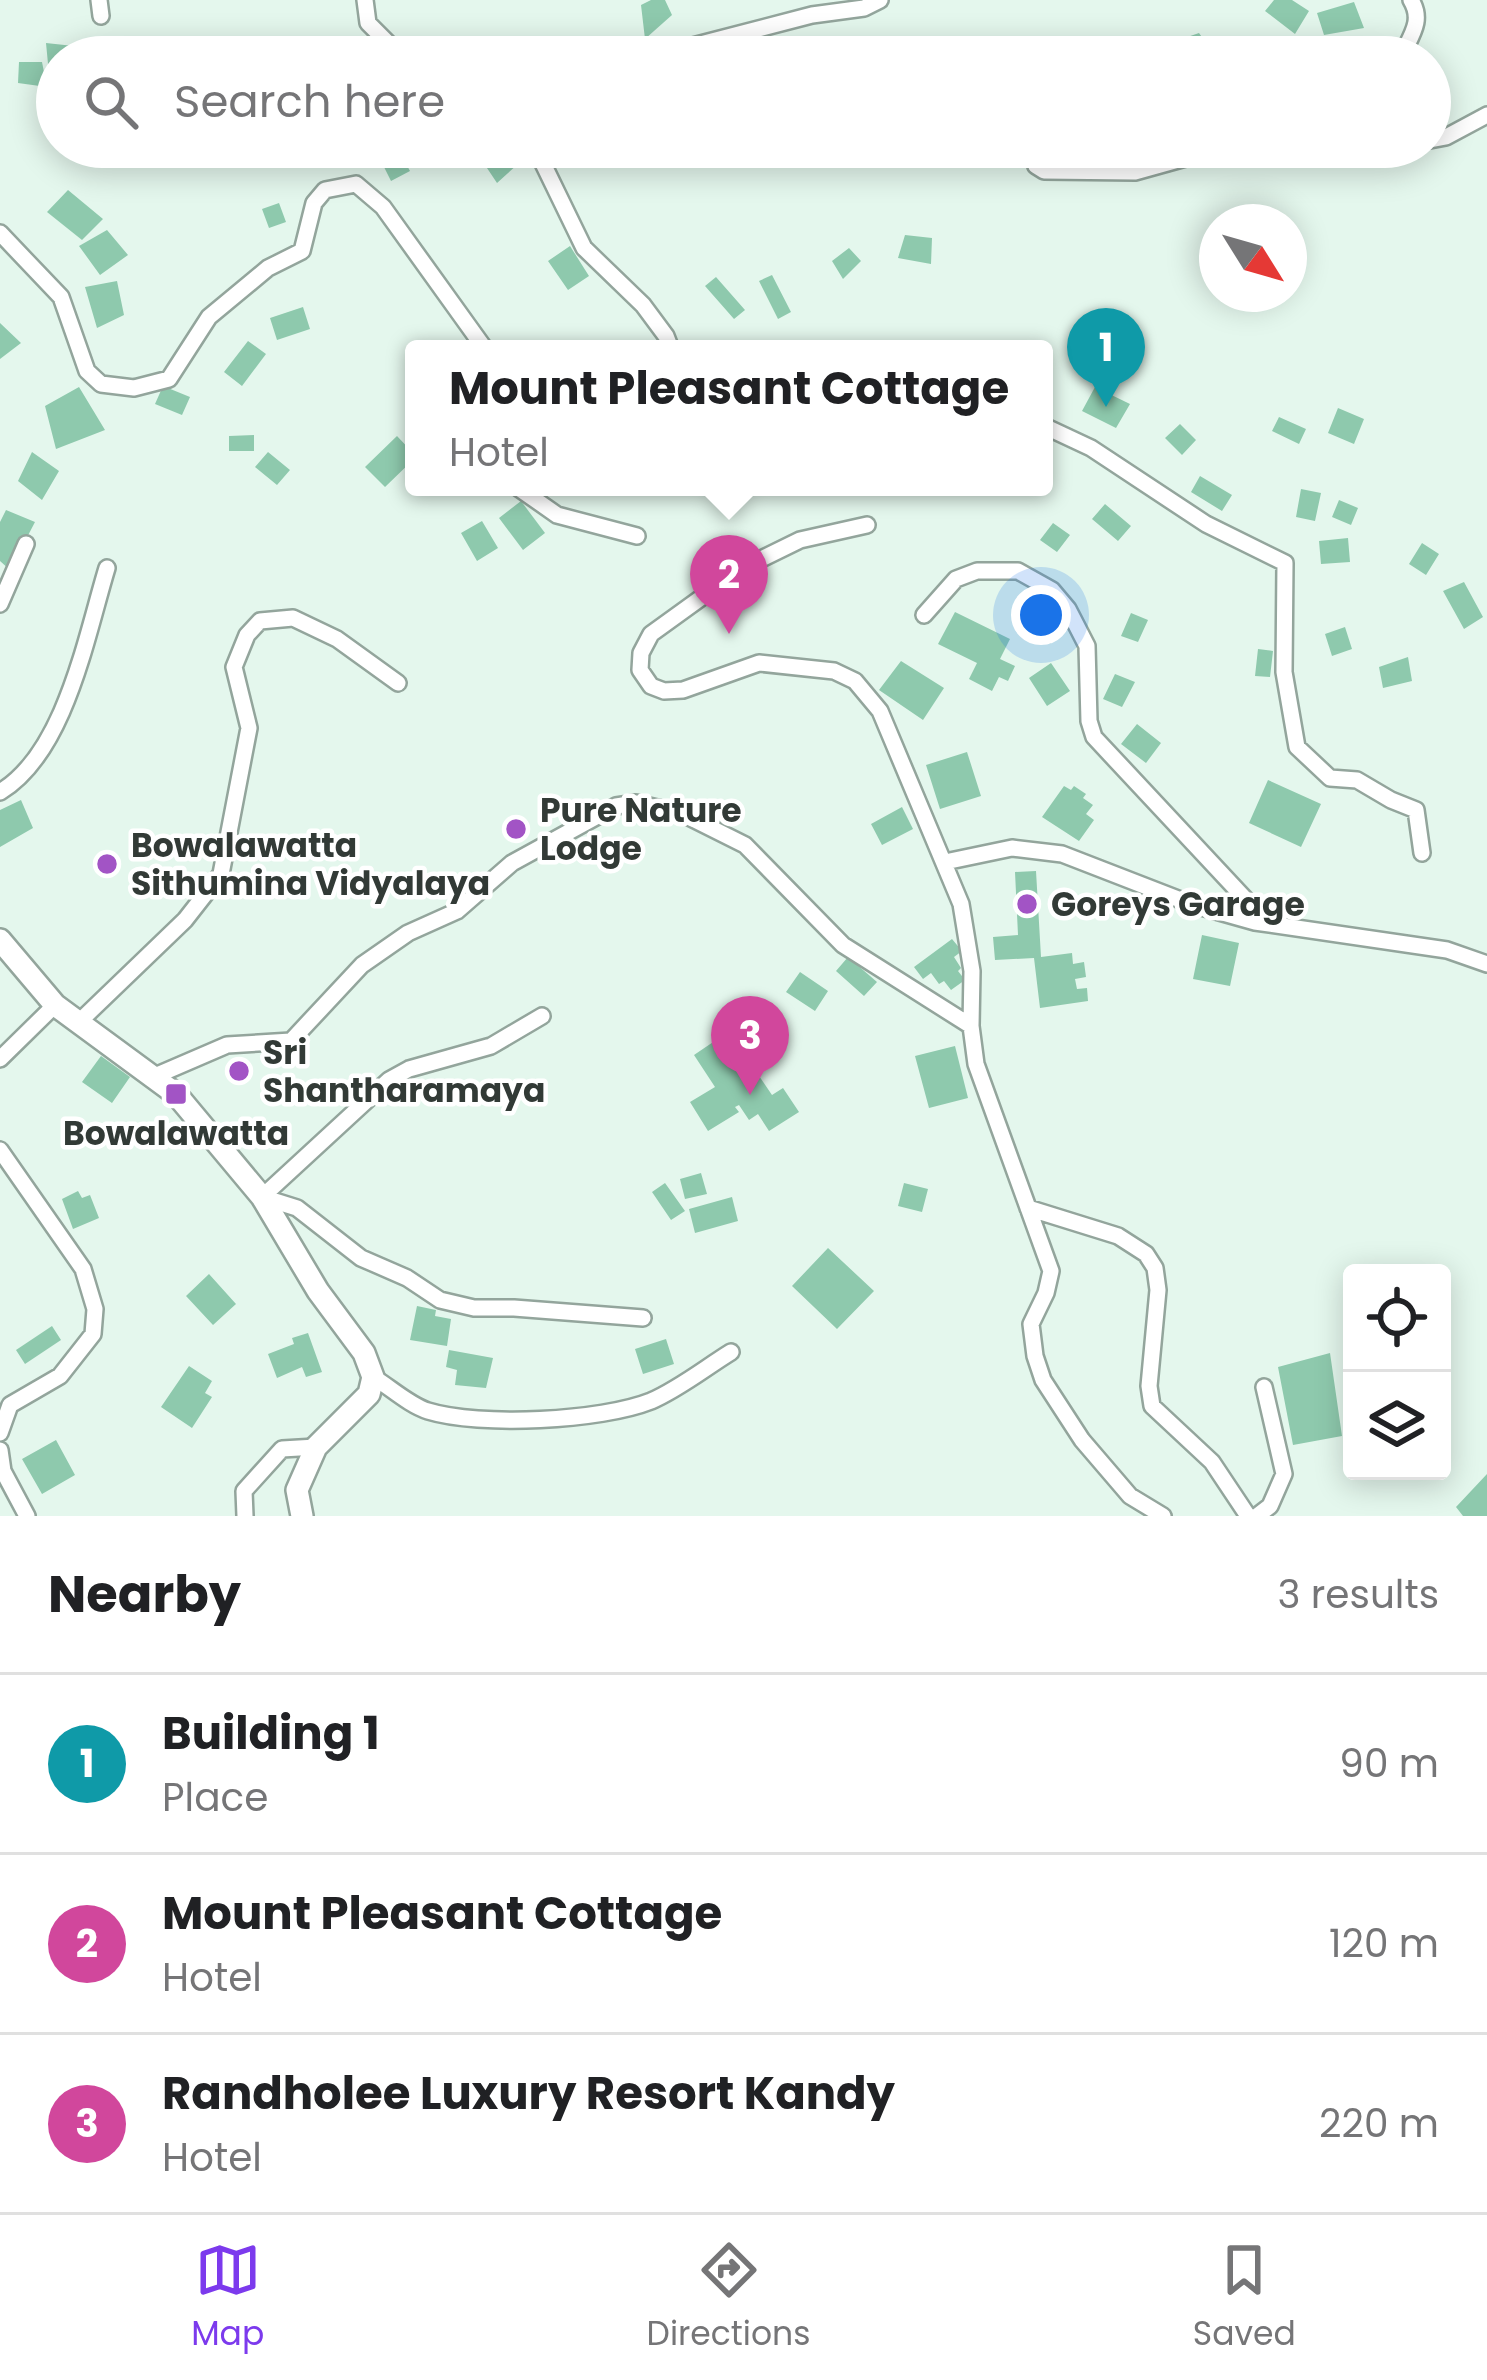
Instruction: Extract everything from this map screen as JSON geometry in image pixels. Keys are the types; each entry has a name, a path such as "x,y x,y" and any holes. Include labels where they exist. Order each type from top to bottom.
{"street":[{"path":"365,0 368,23 381,36"},
{"path":"734,36 812,15 864,8 880,0"},
{"path":"1411,0 1417,10 1412,36"},
{"path":"1451,134 1487,115"},
{"path":"545,168 584,248 643,305 668,340"},
{"path":"1039,168 1135,172 1149,168"},
{"path":"0,233 61,297 87,371 101,384 134,388 169,379 209,317 268,268 302,251 314,203 325,190 356,184 383,207 479,340"},
{"path":"1053,430 1091,448 1206,524 1285,562 1283,672 1297,747 1330,778 1357,780 1416,810 1422,853"},
{"path":"530,496 557,514 637,536"},
{"path":"866,525 800,540 742,569 651,634 641,653 640,670 651,686 664,691 683,690 759,663 834,671 854,681 880,711 961,904 972,971 976,1064 1051,1271 1030,1324 1042,1380 1082,1440 1130,1496 1163,1516"},
{"path":"0,604 26,544"},
{"path":"4,790 34,761 59,721 107,568"},
{"path":"924,614 956,579 977,571 1018,571 1052,590 1087,646 1089,721 1094,737 1250,904 1255,922"},
{"path":"78,1023 185,920 221,874 249,728 234,667 247,635 260,622 293,618 337,639 398,683"},
{"path":"0,766 4,790"},
{"path":"155,1076 227,1045 291,1041 362,965 408,932 457,911 512,863 616,806 636,803 683,814 745,845 843,945 971,1026"},
{"path":"945,862 1012,848 1062,854 1191,904 1255,922 1447,950 1487,964"},
{"path":"0,940 55,1005 176,1094 262,1197 318,1291 364,1353 373,1377 369,1394 316,1447 297,1490 302,1516"},
{"path":"0,1059 55,1005"},
{"path":"262,1197 389,1080 409,1069 491,1046 542,1016"},
{"path":"0,1150 83,1269 94,1309 93,1334 60,1376 10,1405 0,1433"},
{"path":"262,1197 297,1208 361,1258 440,1300 474,1308 643,1318"},
{"path":"1028,1208 1118,1236 1146,1255 1155,1268 1158,1290 1149,1386 1152,1406 1212,1462 1253,1516 1270,1506 1284,1474 1264,1387"},
{"path":"373,1377 426,1411 550,1420 629,1409 657,1398 731,1352"},
{"path":"244,1516 244,1491 282,1449 316,1447"},
{"path":"0,1450 3,1472 27,1516"}],"building":[{"path":"665,0 672,15 645,36 641,5"},
{"path":"1274,0 1292,0 1309,11 1295,34 1265,11"},
{"path":"1354,2 1364,28 1324,35 1317,13"},
{"path":"19,62 36,62 36,85 18,83"},
{"path":"384,168 408,168 410,171 391,181"},
{"path":"487,168 514,168 497,183"},
{"path":"68,190 103,219 82,240 47,212"},
{"path":"279,203 286,222 269,228 262,209"},
{"path":"107,230 128,255 100,275 79,246"},
{"path":"905,235 932,238 931,264 898,258"},
{"path":"570,246 589,276 568,290 548,261"},
{"path":"849,248 861,261 843,279 832,261"},
{"path":"772,275 791,312 778,319 759,281"},
{"path":"716,277 745,310 734,319 705,286"},
{"path":"117,281 124,315 97,328 85,287"},
{"path":"303,307 310,329 277,340 270,318"},
{"path":"0,323 21,343 0,359"},
{"path":"248,341 266,354 242,386 224,372"},
{"path":"163,386 190,397 182,415 155,404"},
{"path":"79,387 105,430 56,449 45,406"},
{"path":"1095,387 1130,404 1116,428 1082,411"},
{"path":"1338,408 1364,419 1354,444 1328,433"},
{"path":"1279,417 1306,429 1299,444 1272,431"},
{"path":"1180,424 1196,440 1182,455 1165,438"},
{"path":"254,435 254,451 229,451 229,436"},
{"path":"397,436 405,444 405,468 385,487 365,467"},
{"path":"32,452 59,471 42,500 18,481"},
{"path":"268,452 290,470 277,485 255,467"},
{"path":"1200,476 1232,495 1222,511 1191,492"},
{"path":"1301,489 1321,493 1315,521 1296,517"},
{"path":"1339,500 1358,508 1351,525 1332,517"},
{"path":"521,501 545,533 523,550 499,518"},
{"path":"1105,504 1131,526 1118,541 1092,519"},
{"path":"6,510 35,522 10,570 0,561 0,522"},
{"path":"482,521 498,548 477,561 461,533"},
{"path":"1053,523 1070,535 1057,552 1040,540"},
{"path":"1348,538 1350,562 1321,564 1319,541"},
{"path":"1422,543 1439,554 1426,575 1409,564"},
{"path":"1464,582 1483,617 1464,629 1443,591"},
{"path":"955,612 1010,639 1000,659 1015,666 1008,681 999,677 992,691 969,679 977,663 938,644"},
{"path":"1041,613 1062,630 1050,644 1030,628"},
{"path":"1131,613 1148,620 1138,642 1121,636"},
{"path":"1345,627 1352,649 1332,656 1325,634"},
{"path":"1258,649 1273,651 1270,677 1255,676"},
{"path":"1408,657 1412,681 1383,688 1379,667"},
{"path":"901,661 944,688 923,720 879,690"},
{"path":"1051,663 1070,691 1047,706 1029,678"},
{"path":"1115,674 1135,682 1122,707 1103,699"},
{"path":"1137,724 1161,743 1146,763 1121,744"},
{"path":"967,752 981,796 940,809 926,765"},
{"path":"1268,780 1321,804 1301,847 1249,823"},
{"path":"1064,786 1071,790 1074,786 1093,805 1086,814 1094,820 1079,841 1042,817"},
{"path":"21,800 33,828 0,847 0,810"},
{"path":"902,807 913,829 882,845 871,824"},
{"path":"1036,871 1041,957 1072,953 1073,964 1084,962 1086,977 1075,979 1077,989 1087,988 1088,1001 1040,1008 1034,958 995,960 993,937 1018,935 1015,872"},
{"path":"1202,935 1239,943 1230,986 1193,979"},
{"path":"952,939 962,951 954,957 965,980 951,990 931,973 923,979 914,967"},
{"path":"848,957 877,982 864,996 836,971"},
{"path":"800,972 828,991 815,1011 786,992"},
{"path":"725,1034 772,1095 783,1088 799,1112 769,1131 758,1114 749,1120 739,1105 735,1107 739,1112 708,1131 690,1102 715,1087 694,1055"},
{"path":"955,1046 968,1098 929,1108 915,1056"},
{"path":"101,1056 130,1077 112,1103 82,1082"},
{"path":"701,1173 707,1194 685,1199 680,1179"},
{"path":"665,1183 685,1211 671,1220 652,1192"},
{"path":"904,1183 928,1189 922,1212 898,1206"},
{"path":"78,1191 82,1198 90,1195 99,1218 73,1229 62,1199"},
{"path":"732,1197 738,1221 695,1233 689,1209"},
{"path":"828,1248 874,1291 837,1329 792,1286"},
{"path":"209,1274 236,1304 213,1325 186,1296"},
{"path":"417,1306 451,1319 447,1346 410,1340"},
{"path":"52,1326 61,1340 25,1364 16,1350"},
{"path":"308,1333 322,1372 306,1377 302,1367 277,1378 268,1354"},
{"path":"666,1339 674,1364 643,1374 635,1349"},
{"path":"449,1350 493,1358 486,1388 455,1385 457,1370 446,1367"},
{"path":"1330,1353 1342,1436 1293,1445 1278,1367"},
{"path":"189,1366 212,1381 205,1393 212,1397 192,1428 161,1407"},
{"path":"56,1440 75,1475 42,1494 22,1459"},
{"path":"1487,1474 1487,1516 1463,1516 1456,1507"}],"place":[{"name":"Building 1","path":"1106,407"},
{"name":"Mount Pleasant Cottage","path":"729,634"},
{"name":"Pure Nature Lodge","path":"516,829"},
{"name":"Bowalawatta Sithumina Vidyalaya","path":"107,864"},
{"name":"Goreys Garage","path":"1027,904"},
{"name":"Sri Shantharamaya","path":"239,1071"},
{"name":"Bowalawatta","path":"176,1094"},
{"name":"Randholee Luxury Resort Kandy","path":"750,1095"}]}
